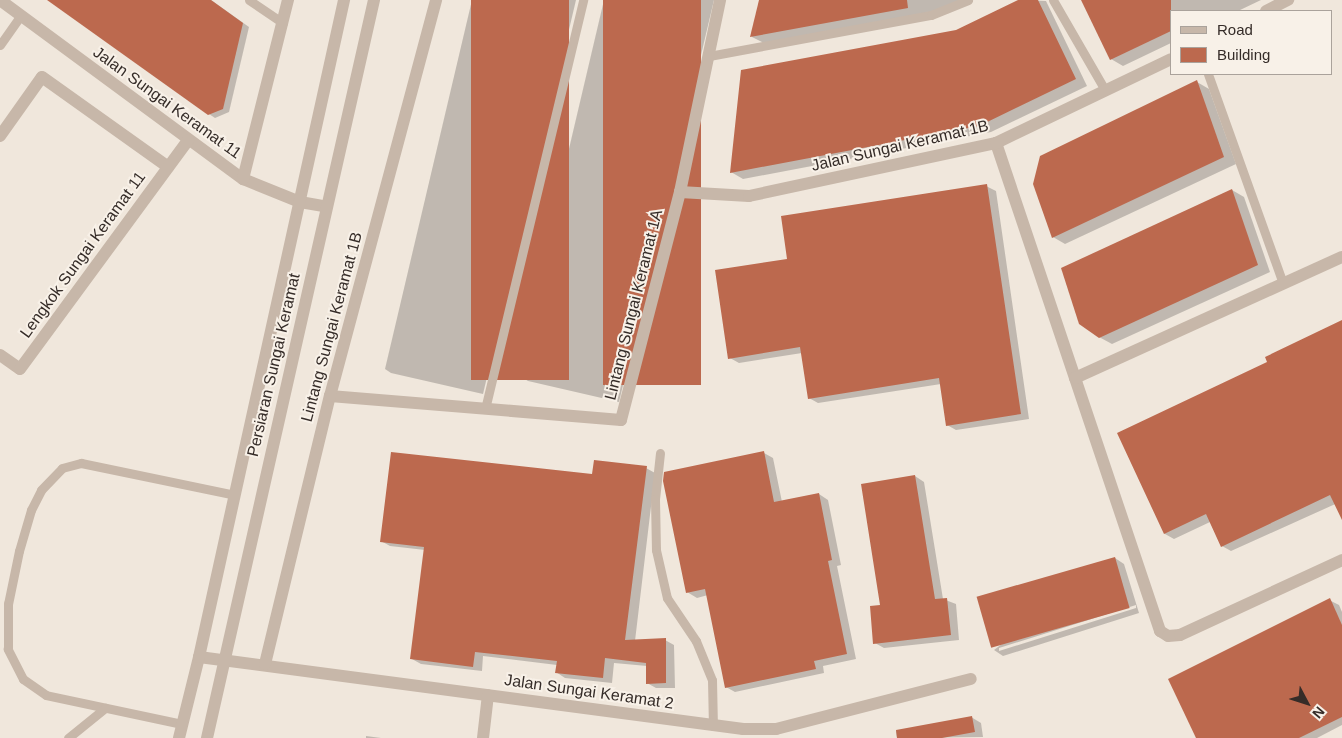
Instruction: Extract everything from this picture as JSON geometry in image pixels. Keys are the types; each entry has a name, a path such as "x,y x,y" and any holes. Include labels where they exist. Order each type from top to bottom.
{"street":[{"name":"Jalan Sungai Keramat 11","path":"0,0 243,179 300,202 327,207"},
{"path":"243,179 288,0"},
{"name":"Persiaran Sungai Keramat","path":"179,738 199,657 344,0"},
{"name":"Persiaran Sungai Keramat","path":"207,738 374,0"},
{"name":"Lintang Sungai Keramat 1B","path":"265,664 330,396 436,0"},
{"name":"Lintang Sungai Keramat 1A","path":"330,396 621,420 680,192 720,0"},
{"path":"1268,10 1288,0"},
{"name":"Jalan Sungai Keramat 1B","path":"680,192 749,196 996,142 1170,58"},
{"path":"0,136 42,77 168,167"},
{"name":"Lengkok Sungai Keramat 11","path":"0,355 20,369 188,140"},
{"path":"996,142 1160,631 1168,636 1180,635 1342,560"},
{"path":"1075,378 1342,257"},
{"name":"Jalan Sungai Keramat 2","path":"199,657 265,664 777,734 971,679"},
{"path":"483,738 488,695"}],"lane":[{"path":"249,0 282,23"},
{"path":"485,409 583,0"},
{"path":"709,56 931,15 968,0"},
{"path":"1054,0 1105,90"},
{"path":"0,45 20,16"},
{"path":"1208,75 1283,284"},
{"path":"660,453 655,499 656,550 667,598 696,641 712,680 713,726"},
{"path":"182,724 46,695 23,679 8,648 8,604 17,560 30,510 41,490 62,468 81,464 235,495"},
{"path":"68,738 105,708"}],"building":[{"path":"47,0 211,0 243,23 223,109 208,115"},
{"path":"471,0 569,0 569,380 471,380"},
{"path":"603,0 701,0 701,385 603,385"},
{"path":"759,0 907,0 908,8 750,37"},
{"path":"1018,0 1038,0 1076,79 979,126 730,173 741,70 956,30"},
{"path":"1081,0 1171,0 1170,31 1110,60"},
{"path":"1197,80 1224,157 1052,238 1033,184 1040,156"},
{"path":"987,184 1021,414 946,426 939,378 808,399 800,347 728,359 715,270 787,259 781,216"},
{"path":"1232,189 1258,265 1099,338 1079,324 1061,268"},
{"path":"1342,320 1342,520 1330,495 1221,547 1206,514 1164,534 1117,433 1267,362 1265,357"},
{"path":"764,451 774,502 819,493 832,560 828,561 847,654 814,661 816,669 725,688 705,589 686,593 663,481 664,472"},
{"path":"391,452 592,474 594,460 647,466 625,640 666,638 666,683 646,684 646,663 605,658 603,678 555,673 557,661 475,652 473,667 410,659 424,547 380,542"},
{"path":"915,475 935,599 947,598 951,635 873,644 870,606 880,605 861,484"},
{"path":"1115,557 1130,608 991,648 977,597"},
{"path":"1330,598 1342,625 1342,717 1299,738 1196,738 1168,679"},
{"path":"972,716 975,732 942,738 897,738 896,730"}]}
